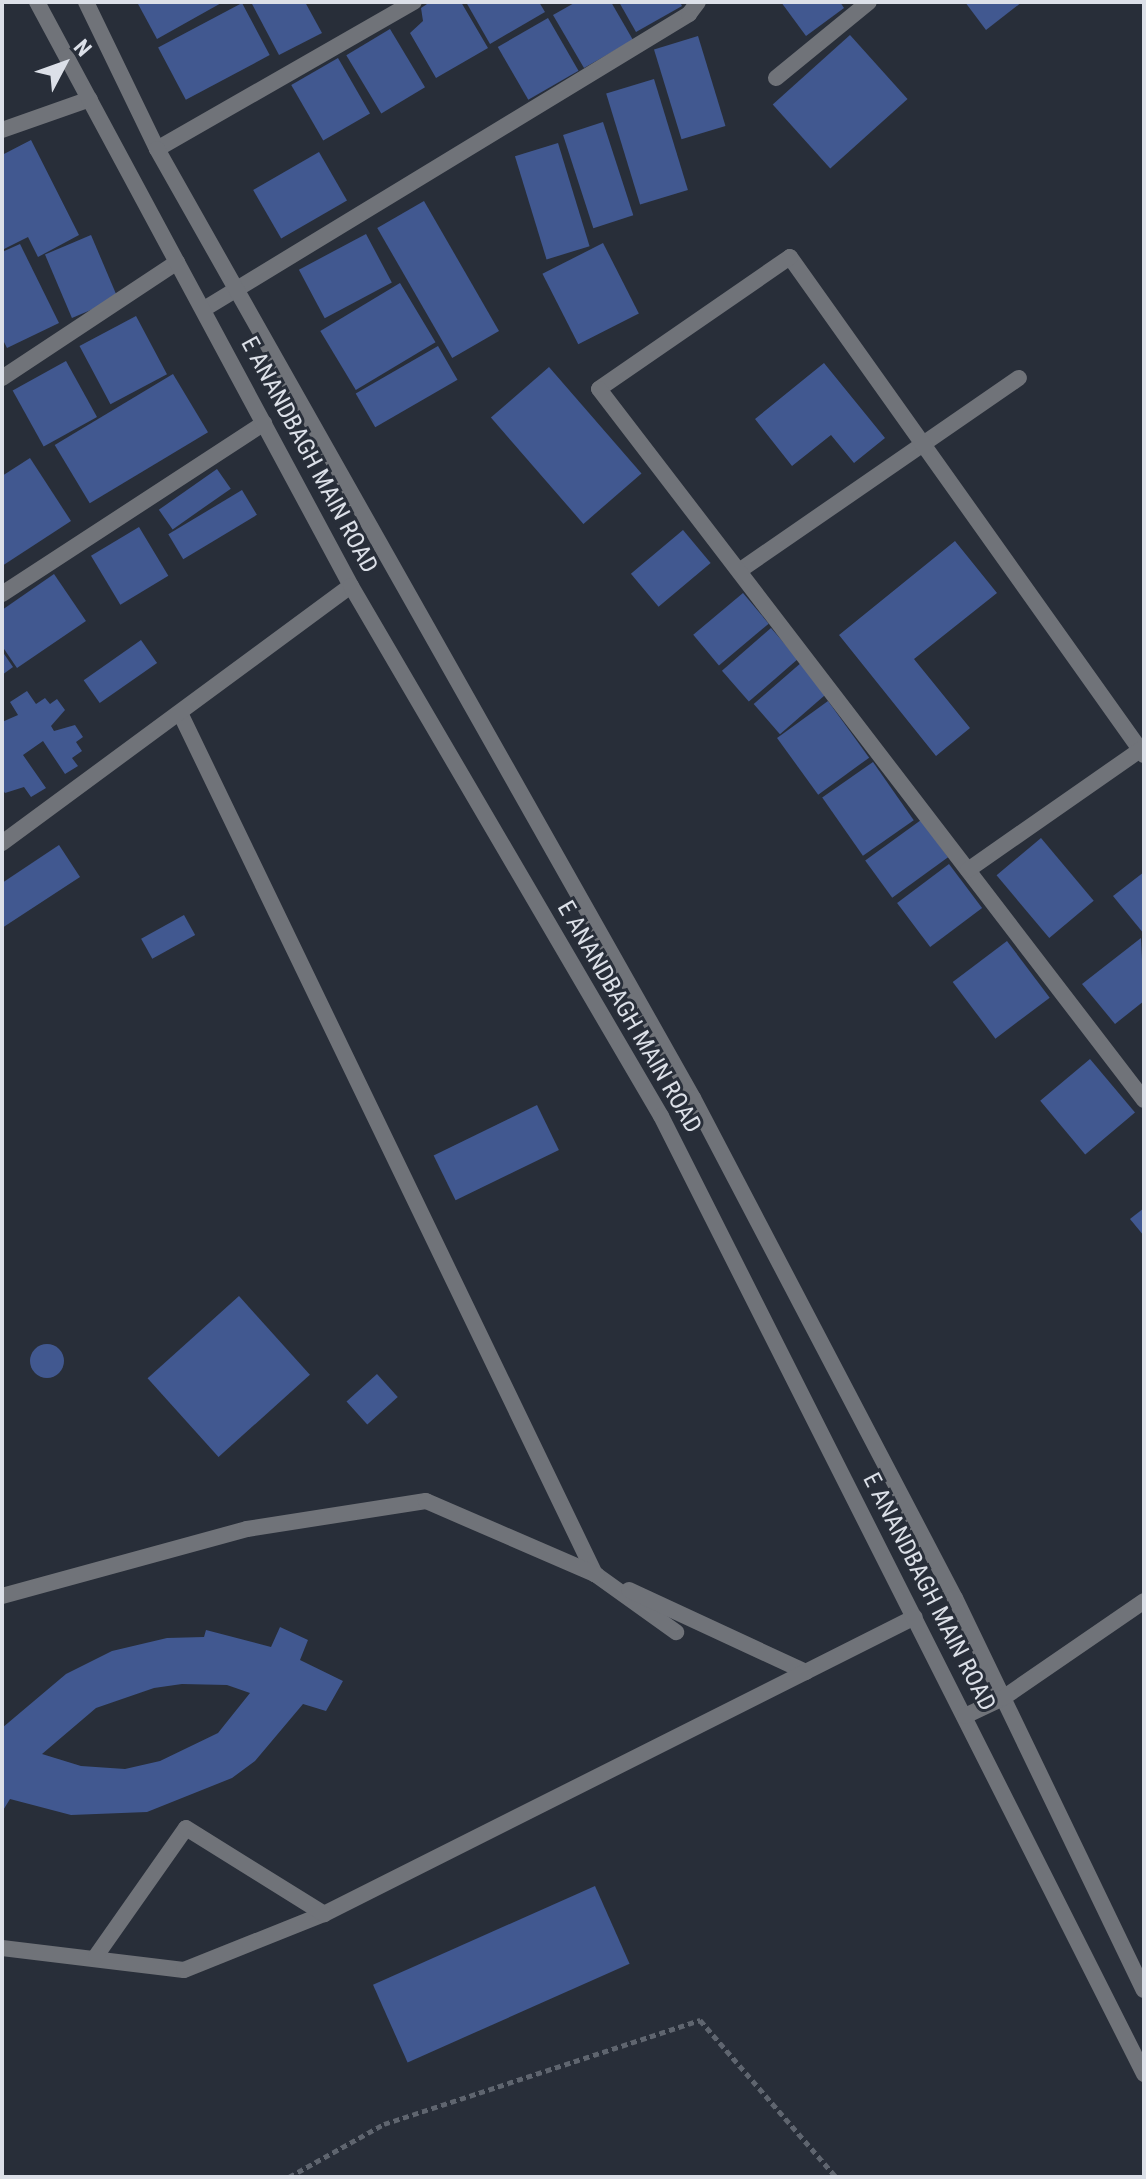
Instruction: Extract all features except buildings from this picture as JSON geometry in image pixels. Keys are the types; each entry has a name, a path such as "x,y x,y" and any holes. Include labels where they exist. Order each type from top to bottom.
{"street":[{"name":"E ANANDBAGH MAIN ROAD","path":"37,2 351,586 661,1116 1144,2074"},
{"name":"E ANANDBAGH MAIN ROAD","path":"86,2 157,149 693,1098 1003,1698 1144,1990"},
{"path":"157,149 414,2"},
{"path":"204,309 689,14 698,2"},
{"path":"776,78 869,2"},
{"path":"2,130 90,99"},
{"path":"968,870 1143,750 790,257 599,389 1144,1100"},
{"path":"2,378 177,262"},
{"path":"739,571 1019,378"},
{"path":"2,594 264,423"},
{"path":"2,843 181,715 351,586"},
{"path":"181,715 595,1574 676,1632"},
{"path":"2,1596 247,1529 426,1501 595,1574 806,1672"},
{"path":"965,1716 1003,1698 1144,1601"},
{"path":"2,1948 96,1956 184,1970 324,1914 915,1617"},
{"path":"96,1956 186,1828 324,1914"}],"path":[{"path":"289,2177 384,2124 700,2020 836,2177"}]}
